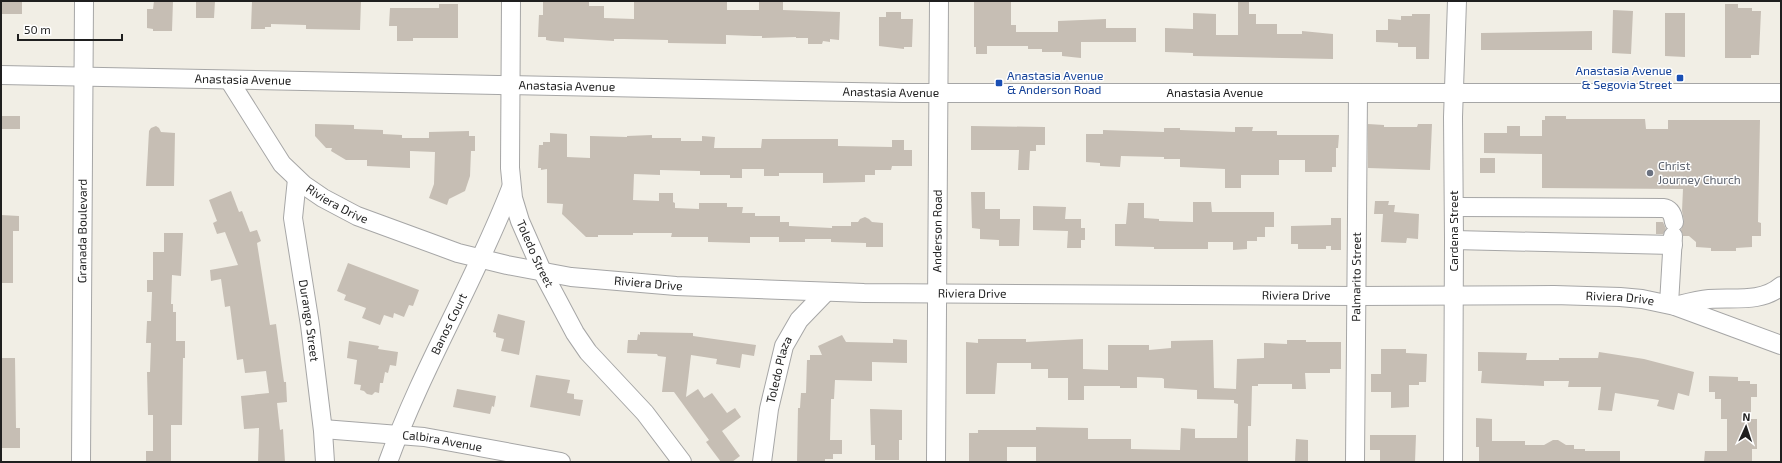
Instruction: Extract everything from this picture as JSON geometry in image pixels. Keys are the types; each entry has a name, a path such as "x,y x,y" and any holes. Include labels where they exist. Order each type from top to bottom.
{"street":[{"name":"Granada Boulevard","path":"81,462 84,1"},
{"name":"Toledo Street","path":"511,1 510,168 511,187 520,221 542,271 568,322 588,352 645,413 682,462"},
{"name":"Anderson Road","path":"936,462 938,1"},
{"name":"Cardena Street","path":"1453,462 1454,93 1457,1"},
{"name":"Anastasia Avenue","path":"1,75 511,86 938,93 1781,92"},
{"name":"Riviera Drive","path":"229,80 272,151 282,164 297,179 323,198 357,216 443,248 480,259 571,276 624,282 826,292 937,294 1598,296 1642,299 1672,305 1781,345"},
{"name":"Palmarito Street","path":"1355,462 1358,93"},
{"name":"Durango Street","path":"297,179 293,207 294,225 310,325 323,429 325,462"},
{"name":"Banos Court","path":"388,462 480,259 499,221 511,187"},
{"path":"1454,207 1671,228"},
{"path":"1454,240 1671,228"},
{"path":"1671,228 1672,305 1708,299 1743,298 1765,295 1781,286"},
{"name":"Toledo Plaza","path":"762,462 769,409 784,346 799,320 826,292"},
{"name":"Calbira Avenue","path":"323,429 399,435 462,443 561,462"}],"building":[{"path":"1,1 22,1 22,14 1,14"},
{"path":"154,1 173,1 172,31 153,31 153,29 147,28 147,9 153,9"},
{"path":"196,1 215,1 214,18 196,18"},
{"path":"252,1 361,1 360,30 306,29 306,25 271,24 271,27 265,27 265,29 251,29"},
{"path":"543,1 589,1 589,6 604,6 604,18 634,19 634,1 727,1 727,10 759,10 759,1 783,1 783,10 840,12 839,40 830,39 830,42 823,41 822,44 808,44 808,38 762,38 762,36 726,35 726,44 668,43 668,40 624,39 614,39 614,41 564,38 564,42 551,41 546,40 546,37 538,37 539,15 543,15"},
{"path":"974,1 1011,1 1011,25 1016,25 1016,32 1058,32 1058,21 1106,19 1106,28 1136,28 1136,42 1081,42 1081,58 1062,56 1062,52 1042,52 1042,49 1028,49 1028,46 987,46 987,54 976,54 976,47 974,47"},
{"path":"1238,1 1249,1 1249,14 1256,14 1256,24 1277,24 1277,34 1302,34 1302,31 1333,34 1333,59 1193,56 1193,53 1165,52 1165,28 1193,29 1193,13 1216,14 1216,35 1238,35"},
{"path":"439,4 458,4 458,38 413,38 413,41 397,41 397,26 389,26 390,8 439,8"},
{"path":"1725,4 1738,4 1738,8 1752,8 1752,11 1761,11 1759,55 1751,55 1751,58 1725,58"},
{"path":"1613,10 1633,11 1631,54 1612,53"},
{"path":"886,12 901,12 901,19 913,19 912,47 904,47 904,49 879,46 879,17 886,17"},
{"path":"1665,13 1685,13 1685,57 1665,56"},
{"path":"1412,14 1430,14 1429,59 1416,59 1416,47 1398,47 1398,43 1376,42 1376,30 1388,30 1388,19 1401,20 1401,16 1412,16"},
{"path":"1592,31 1592,50 1481,50 1481,33"},
{"path":"1,116 20,116 20,129 1,129"},
{"name":"Christ Journey Church","path":"1545,116 1566,116 1566,119 1645,119 1646,129 1668,129 1668,120 1760,120 1758,222 1761,223 1761,236 1752,236 1752,247 1736,248 1736,251 1711,251 1711,248 1696,247 1696,242 1689,236 1683,236 1681,230 1684,221 1682,211 1683,189 1542,188 1542,154 1484,153 1484,133 1507,133 1507,126 1520,126 1520,136 1542,136 1542,120 1545,120"},
{"path":"315,124 354,125 354,129 383,130 383,134 402,135 402,138 429,138 429,132 469,131 469,136 475,136 475,151 471,151 470,176 465,191 449,199 447,205 429,198 434,184 435,152 410,151 410,168 367,166 367,160 346,160 331,151 332,148 326,148 315,136"},
{"path":"1368,124 1384,125 1384,127 1417,127 1418,124 1432,124 1430,170 1368,168"},
{"path":"156,126 161,132 175,133 174,186 146,186 149,131 151,128"},
{"path":"971,126 1045,127 1045,145 1036,145 1036,151 1030,151 1029,170 1018,170 1019,150 971,150"},
{"path":"1235,127 1253,127 1252,131 1277,131 1277,135 1339,135 1338,148 1336,148 1336,167 1332,167 1332,172 1305,172 1305,160 1279,160 1279,175 1241,175 1241,188 1225,188 1225,169 1180,167 1180,159 1121,156 1120,167 1100,166 1100,163 1086,162 1086,134 1103,134 1103,130 1164,132 1164,128 1180,128 1180,130 1235,132"},
{"path":"550,133 567,134 567,157 590,158 590,136 627,137 652,135 652,138 681,138 681,141 702,141 702,136 715,137 714,148 761,148 762,139 838,139 838,146 892,147 892,140 904,140 904,150 912,150 912,166 892,166 891,170 875,170 875,175 865,175 865,182 823,183 823,173 779,173 779,176 764,176 764,169 742,169 742,178 730,178 730,175 700,175 700,171 660,170 660,175 634,174 633,200 659,201 659,193 673,193 675,208 699,209 699,203 727,203 727,207 743,207 742,213 755,213 755,216 780,216 780,222 789,222 789,226 832,228 832,226 851,226 851,222 858,222 860,219 865,217 872,222 883,223 883,247 866,247 866,243 831,242 831,239 805,239 805,242 779,242 779,237 750,237 750,243 708,242 708,237 671,237 672,233 633,233 633,235 598,235 598,237 586,237 562,214 563,204 547,203 547,169 541,170 541,168 538,168 539,145 543,145 543,142 550,142"},
{"path":"1480,158 1495,158 1495,173 1480,173"},
{"path":"231,191 239,212 242,211 250,232 257,230 261,241 257,243 270,325 276,324 284,382 286,382 287,402 277,403 280,430 283,429 285,462 258,462 259,428 244,429 241,396 269,393 266,371 245,373 243,359 237,360 230,306 225,307 221,279 211,281 210,270 238,265 225,232 217,234 213,223 217,221 209,200"},
{"path":"971,192 985,192 985,209 1000,209 1000,219 1020,219 1019,246 999,246 999,240 980,239 980,229 972,228"},
{"path":"1375,201 1389,201 1388,205 1395,205 1394,212 1419,214 1418,239 1407,238 1406,243 1381,242 1383,214 1374,214"},
{"path":"1193,202 1211,202 1212,212 1274,212 1274,227 1265,227 1265,237 1257,237 1257,241 1247,241 1247,249 1233,250 1233,242 1208,242 1208,249 1154,249 1154,247 1115,246 1115,224 1126,224 1128,203 1144,203 1144,218 1159,219 1159,221 1193,222"},
{"path":"1033,206 1066,207 1065,219 1081,219 1081,228 1085,228 1085,240 1081,240 1081,248 1067,248 1068,231 1033,230"},
{"path":"1,215 19,216 19,231 13,231 13,283 1,283"},
{"path":"1331,218 1341,218 1341,250 1331,250 1331,246 1326,246 1326,249 1298,249 1298,244 1291,244 1291,226 1331,225"},
{"path":"1656,222 1663,222 1666,229 1663,234 1656,234"},
{"path":"164,233 183,233 181,276 172,275 171,304 173,304 173,312 176,312 176,341 185,341 185,358 183,358 182,425 171,425 171,462 146,462 146,451 153,451 153,415 148,415 147,372 150,372 151,343 146,343 147,321 151,321 152,292 147,292 147,280 153,280 153,252 164,252"},
{"path":"348,263 419,290 413,306 409,305 404,317 394,313 393,318 384,315 380,325 362,318 366,308 344,300 346,295 337,291"},
{"path":"498,314 525,321 519,355 501,351 504,339 496,337 496,333 493,332"},
{"path":"640,332 693,333 693,336 756,345 754,356 742,354 740,368 716,364 717,359 691,355 686,397 698,389 704,398 712,393 727,413 735,408 741,417 722,431 740,456 732,462 721,462 706,442 709,440 674,392 662,392 666,357 658,356 657,354 627,353 628,340 637,340"},
{"path":"842,335 846,342 893,343 893,339 907,340 907,363 872,362 872,381 835,380 834,399 831,399 830,440 842,440 842,454 833,454 833,459 825,459 825,462 797,462 798,408 800,408 801,393 806,393 807,360 810,360 810,355 822,355 818,346"},
{"path":"978,339 1026,339 1026,342 1083,339 1083,369 1108,370 1108,345 1149,345 1149,350 1171,348 1171,341 1213,340 1214,388 1236,389 1237,359 1264,358 1264,343 1287,344 1287,340 1306,340 1306,342 1341,342 1341,369 1330,369 1330,373 1305,373 1306,389 1292,389 1292,384 1258,384 1258,386 1252,386 1251,426 1248,426 1248,462 1036,462 1036,447 1007,447 1007,462 969,462 969,433 978,433 978,430 1036,430 1036,427 1088,428 1088,439 1131,439 1131,449 1180,450 1181,428 1195,429 1195,438 1237,438 1238,404 1234,403 1234,400 1197,399 1197,390 1164,388 1164,379 1162,378 1137,377 1137,388 1120,388 1120,386 1084,386 1084,400 1068,400 1068,378 1048,378 1048,369 1031,369 1031,363 997,363 995,394 966,394 966,342 978,343"},
{"path":"349,341 379,346 378,349 398,352 396,366 390,365 388,373 385,372 383,383 380,383 379,393 375,392 372,395 367,394 360,390 361,385 354,384 357,360 347,358"},
{"path":"1381,349 1406,349 1406,353 1427,354 1426,382 1419,382 1419,385 1409,385 1409,407 1391,408 1391,392 1371,392 1371,374 1381,374"},
{"path":"1478,352 1527,353 1526,360 1559,360 1559,358 1598,358 1599,352 1644,359 1694,372 1689,396 1678,393 1674,410 1657,406 1659,400 1615,393 1612,411 1598,410 1601,387 1568,387 1569,381 1544,381 1544,386 1481,383 1482,371 1478,371"},
{"path":"1,358 15,358 16,428 20,428 20,448 1,448"},
{"path":"536,375 570,380 567,393 574,394 574,399 583,400 580,416 530,407"},
{"path":"1709,376 1738,377 1738,381 1750,381 1750,384 1757,384 1757,397 1751,397 1751,419 1757,419 1757,449 1752,449 1752,462 1704,462 1705,451 1727,451 1727,419 1721,419 1721,399 1715,399 1715,392 1709,392"},
{"path":"457,389 496,396 494,407 492,406 490,414 453,407"},
{"path":"870,409 902,410 902,440 899,440 899,460 875,460 875,445 871,445"},
{"path":"1476,418 1492,419 1492,441 1525,441 1525,445 1544,445 1553,440 1558,440 1566,445 1574,445 1574,449 1585,449 1585,451 1620,451 1620,462 1479,462 1479,447 1476,447"},
{"path":"1370,435 1416,435 1415,462 1380,462 1380,450 1370,450"},
{"path":"1296,439 1308,440 1308,462 1295,462"}],"place":[{"name":"Anastasia Avenue & Segovia Street","path":"1680,78"},
{"name":"Anastasia Avenue & Anderson Road","path":"999,83"},
{"name":"Christ Journey Church","path":"1650,173"}]}
